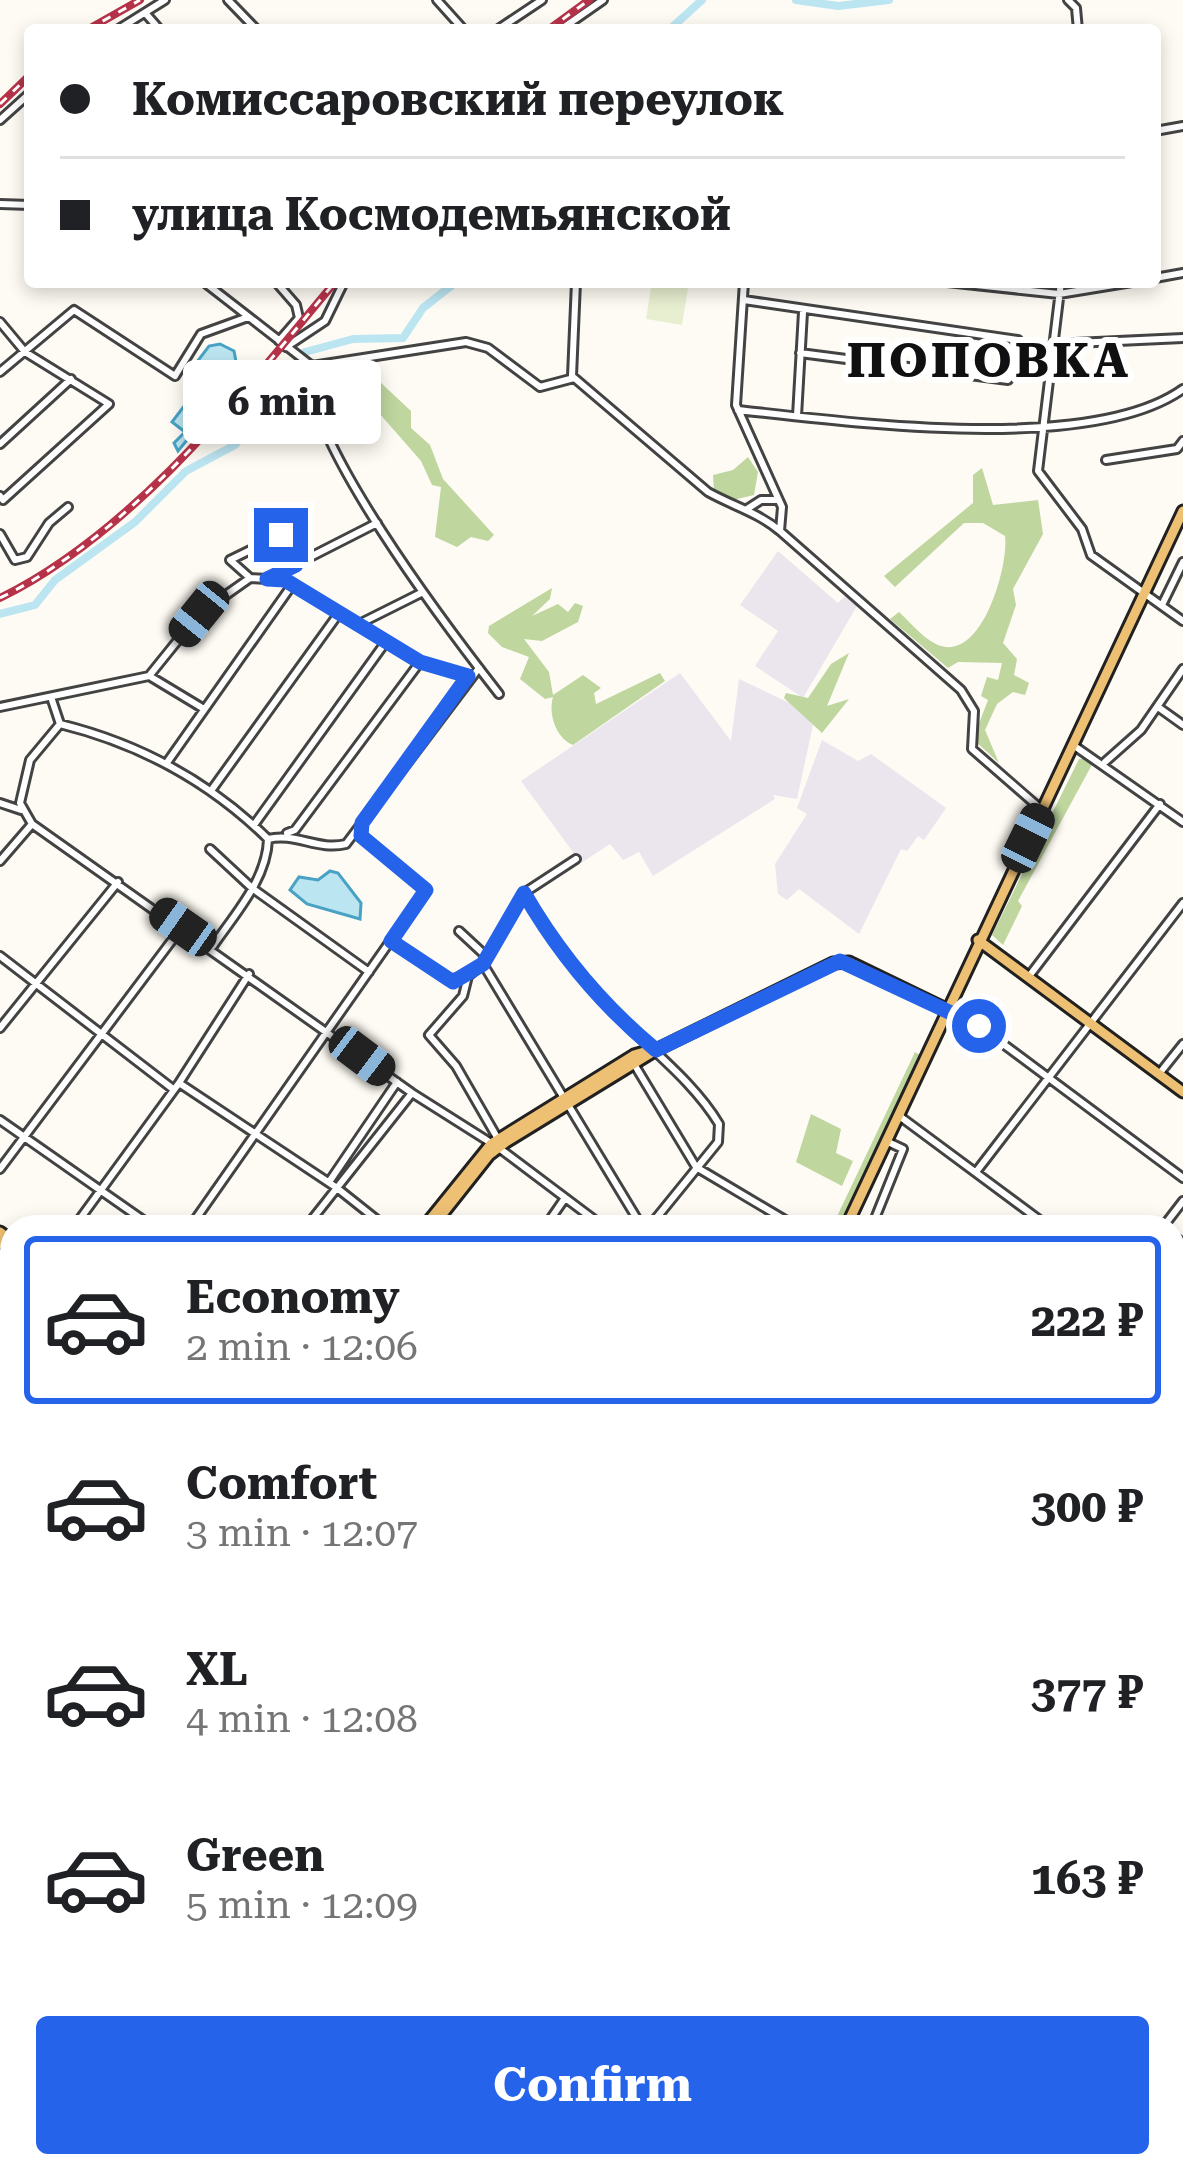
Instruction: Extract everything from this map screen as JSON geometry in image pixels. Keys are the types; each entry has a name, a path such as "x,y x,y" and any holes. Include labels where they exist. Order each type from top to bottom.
{"main road":[{"path":"852,1215 1183,511"},
{"path":"978,940 1183,1092"},
{"path":"438,1215 496,1144 656,1050 840,961 948,1010"},
{"path":"568,1101 634,1055 656,1050"}],"street":[{"path":"129,24 165,0"},
{"path":"228,0 251,24"},
{"path":"436,0 458,24"},
{"path":"506,24 542,0"},
{"path":"569,24 603,0"},
{"path":"147,15 155,24"},
{"path":"0,120 24,98"},
{"path":"212,288 309,364 466,341 488,348 540,387 574,378"},
{"path":"281,288 296,305 299,318 283,344"},
{"path":"283,344 325,321 341,288"},
{"path":"574,378 576,288"},
{"path":"744,288 737,410 782,507 780,531"},
{"path":"1003,288 1059,294 1096,288"},
{"path":"1060,288 1038,471 1082,529 1091,555 1183,621"},
{"path":"744,300 1018,340 1017,362 1008,380 800,353"},
{"path":"0,372 74,310 175,376 201,334 248,317"},
{"path":"796,416 803,312"},
{"path":"0,322 26,352 109,404 1,497"},
{"path":"1053,344 1183,338"},
{"path":"1017,362 1051,363"},
{"path":"309,364 310,399 376,523 421,593 499,694"},
{"path":"574,378 708,492 780,531 961,690 974,712 972,749 1042,810"},
{"path":"0,444 71,379"},
{"path":"737,410 1042,427 1131,412 1181,391 1182,405"},
{"path":"1106,460 1177,449 1183,440"},
{"path":"747,510 761,500 776,500"},
{"path":"0,534 15,560 27,557 49,523 68,507"},
{"path":"267,579 376,523"},
{"path":"250,578 230,560 281,535 296,565"},
{"path":"1162,605 1183,562"},
{"path":"0,707 52,700 149,676 199,614 250,578 292,585 420,662 468,676"},
{"path":"166,764 292,585"},
{"path":"357,625 421,593"},
{"path":"213,788 339,614"},
{"path":"254,825 386,642"},
{"path":"268,839 295,830 420,662"},
{"path":"284,835 336,847 346,844 478,668"},
{"path":"1104,763 1158,707 1183,669"},
{"path":"149,676 204,709"},
{"path":"52,700 60,724"},
{"path":"1158,707 1183,725"},
{"path":"60,724 104,734 213,788 268,839"},
{"path":"21,810 30,760 60,724"},
{"path":"1071,744 1183,822"},
{"path":"0,803 21,810 32,824 212,947 412,1093 496,1144 588,1215"},
{"path":"1030,975 1160,804"},
{"path":"198,1215 426,890 361,836 362,823"},
{"path":"0,861 32,824"},
{"path":"212,947 252,888 266,860 268,839"},
{"path":"210,849 252,888 369,971"},
{"path":"391,941 448,980 468,976 485,961 524,893 576,859"},
{"path":"0,1028 118,881"},
{"path":"524,893 547,932 601,998 656,1050 719,1124 718,1142 656,1215"},
{"path":"976,1172 1183,903"},
{"path":"0,1169 183,927"},
{"path":"459,931 485,961 639,1215"},
{"path":"0,956 101,1034 337,1187 371,1215"},
{"path":"84,1215 177,1086 249,974"},
{"path":"468,976 463,996 429,1035 449,1055 496,1144"},
{"path":"948,1010 1183,1178"},
{"path":"1159,1074 1183,1044"},
{"path":"634,1064 696,1167 777,1215"},
{"path":"328,1181 397,1082"},
{"path":"315,1215 412,1093"},
{"path":"898,1115 1033,1215"},
{"path":"0,1120 136,1215"},
{"path":"876,1215 903,1149 886,1141"},
{"path":"863,1190 881,1198"},
{"path":"554,1215 566,1198"}],"shaded area":[{"path":"778,551 838,603 845,596 857,606 803,698 755,666 778,631 740,605"},
{"path":"680,673 731,741 739,679 796,706 813,725 797,799 773,795 775,799 653,876 639,852 623,860 610,844 581,863 521,781"},
{"path":"822,740 858,761 871,754 946,808 924,840 918,836 907,851 901,849 859,934 799,889 787,900 778,894 775,864 807,814 797,808"}],"green space":[{"path":"651,288 688,288 682,325 646,319"},
{"path":"364,367 411,411 411,428 430,445 443,479 494,535 488,541 471,537 457,547 435,537 441,487 432,485 421,461 358,389 357,375"},
{"path":"748,457 758,472 754,495 733,500 714,492 713,475 733,470"},
{"path":"982,468 993,505 1038,500 1043,534 1013,589 1016,605 1003,643 1017,659 1014,675 1029,683 1025,695 1013,692 997,704 985,730 999,763 973,739 988,700 981,696 987,677 998,680 1002,663 958,662 948,668 890,619 899,612 936,644 952,647 966,641 979,627 997,589 1005,536 983,523 964,523 895,587 884,576 973,503 973,475"},
{"path":"552,588 550,599 532,616 558,604 568,612 575,603 583,606 578,622 542,641 524,639 549,672 553,695 583,675 601,688 594,693 596,704 660,673 665,681 573,745 555,725 553,697 545,699 520,679 529,657 502,647 488,633 489,626"},
{"path":"849,653 827,706 849,699 822,733 784,698 786,693 808,698 831,664"},
{"path":"1079,759 1095,759 1018,901 1022,906 1003,945 992,935"},
{"path":"915,1052 920,1055 845,1215 838,1215"},
{"path":"811,1114 841,1129 836,1153 853,1161 842,1186 796,1162"}],"water":[{"path":"220,344 234,351 237,367 227,375 233,384 178,451 174,443 185,432 172,422 185,405 190,371 209,346"},
{"path":"330,871 338,873 361,903 360,919 307,904 290,890 299,877 318,880"}],"waterway":[{"path":"676,24 702,0"},
{"path":"796,0 838,6 889,0"},
{"path":"305,352 353,339 403,338 423,308 448,288"},
{"path":"0,614 35,605 55,580 135,522 186,471 235,445 258,416 267,380 297,362"}],"railway":[{"path":"98,24 140,0"},
{"path":"556,24 589,0"},
{"path":"0,104 24,81"},
{"path":"0,598 49,570 140,499 223,414 330,288"}],"district":[{"name":"ПОПОВКА","path":"989,360"}],"route":[{"path":"281,535 296,565 267,579 285,580 420,662 468,676 362,823 361,836 426,890 391,941 453,982 483,964 524,893 547,932 601,998 656,1050 840,961 979,1026"}]}
